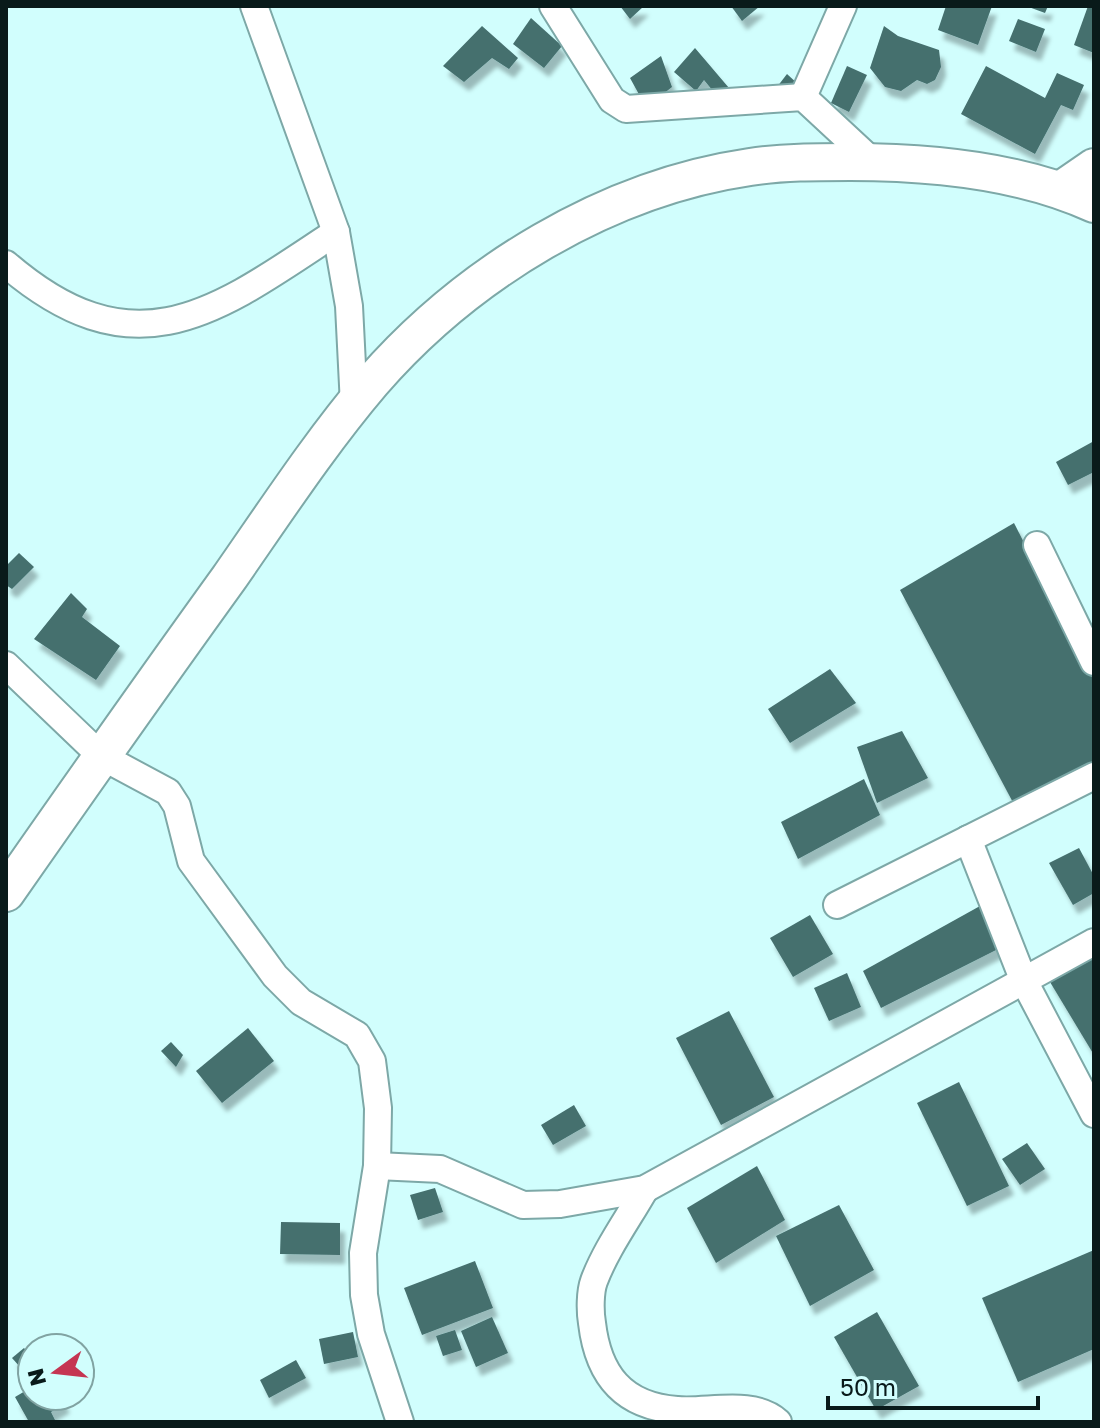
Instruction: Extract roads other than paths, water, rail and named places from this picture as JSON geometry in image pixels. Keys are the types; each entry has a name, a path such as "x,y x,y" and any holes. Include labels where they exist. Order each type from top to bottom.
{"street":[{"path":"254,6 336,232 349,306 354,405"},
{"path":"553,6 612,100 626,109 803,97 873,162"},
{"path":"803,97 843,6"},
{"path":"6,893 354,405 412,340 459,297 569,227 688,180 749,167 873,162 952,167 1078,197 1094,167"},
{"path":"6,264 30,284 75,310 110,323 144,326 222,303 257,285 336,232"},
{"path":"1037,545 1094,662"},
{"path":"6,665 101,756 168,792 177,806 191,861 275,976 301,1002 357,1035 372,1061 378,1108 377,1166 363,1253 364,1295 371,1334 400,1422"},
{"path":"837,905 1094,776"},
{"path":"968,839 1023,979 1092,1104"},
{"path":"377,1166 440,1169 523,1205 560,1204 645,1189 1094,942"},
{"path":"645,1189 593,1283 591,1314 596,1356 618,1387 641,1402 675,1410 750,1410 771,1416 778,1422"}]}
